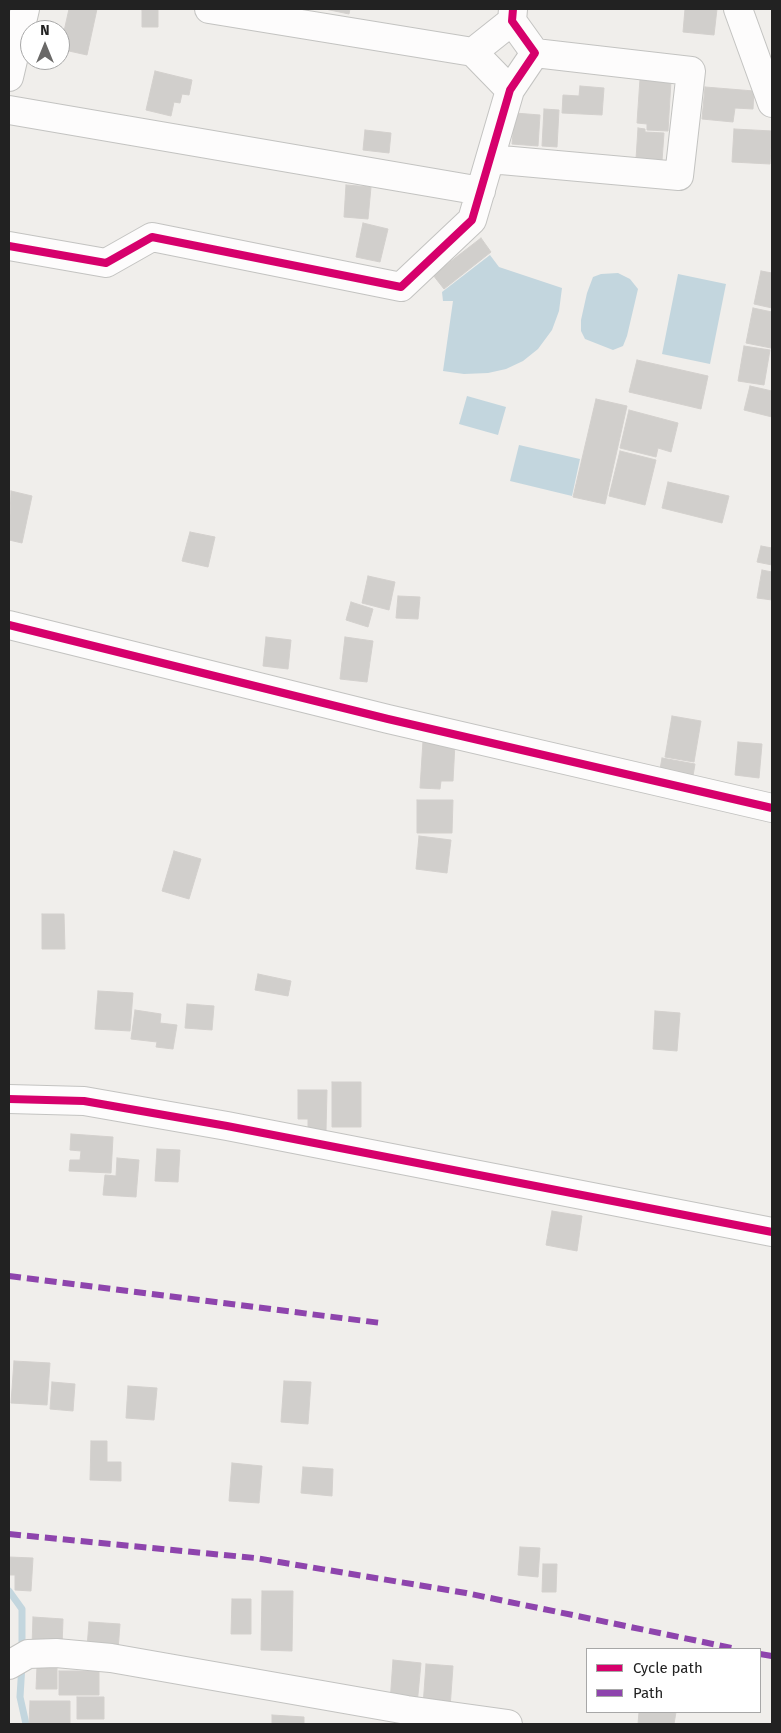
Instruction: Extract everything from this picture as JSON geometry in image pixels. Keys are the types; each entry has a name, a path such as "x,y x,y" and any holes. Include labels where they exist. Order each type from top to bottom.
{"street":[{"path":"9,77 25,9"},
{"path":"209,9 473,52 510,90"},
{"path":"738,9 770,95"},
{"path":"473,52 512,15 535,53"},
{"path":"9,246 106,263 152,237 401,287 472,220 510,90 535,53"},
{"path":"490,159 679,176 691,71 535,53"},
{"path":"9,110 480,191"},
{"path":"9,625 388,719 772,808"},
{"path":"9,1099 84,1101 227,1126 772,1232"},
{"path":"17,1660 56,1653 111,1658 407,1710 508,1724"}],"shaded area":[{"path":"490,255 499,267 562,288 559,311 552,330 538,349 523,361 506,369 488,373 464,374 443,371 453,301 443,301 442,292"},
{"path":"618,273 630,279 638,289 623,346 613,350 585,339 581,331 581,320 593,277 601,274"},
{"path":"678,274 726,284 710,364 662,354"},
{"path":"467,396 506,407 498,435 459,424"},
{"path":"519,445 580,459 572,496 510,481"}],"building":[{"path":"69,9 97,9 87,55 70,51 70,20 67,20"},
{"path":"325,9 350,9 349,14"},
{"path":"685,9 717,9 714,35 683,32"},
{"path":"142,10 158,10 158,27 142,27"},
{"path":"155,71 192,80 189,95 182,94 180,103 174,102 171,116 146,110"},
{"path":"640,79 671,81 668,131 647,130 647,124 637,123"},
{"path":"580,86 604,88 602,115 562,113 563,95 579,96"},
{"path":"705,87 754,91 753,109 735,108 733,122 702,119"},
{"path":"544,109 559,110 557,147 542,146"},
{"path":"515,113 540,115 538,146 512,144"},
{"path":"638,128 645,129 645,132 664,133 662,161 636,159"},
{"path":"734,129 772,131 770,164 732,162"},
{"path":"365,130 391,133 389,153 363,150"},
{"path":"346,185 371,187 368,219 344,217"},
{"path":"363,223 388,229 380,262 356,257"},
{"path":"481,238 491,252 444,289 433,275"},
{"path":"761,271 772,273 772,308 754,304"},
{"path":"753,308 772,312 771,348 746,343"},
{"path":"744,346 770,350 764,385 738,381"},
{"path":"637,360 708,376 701,409 629,392"},
{"path":"750,386 772,391 772,417 744,410"},
{"path":"596,399 627,406 605,504 573,497"},
{"path":"629,410 678,423 671,452 658,448 656,457 620,448"},
{"path":"620,451 656,460 645,505 609,496"},
{"path":"668,482 729,496 722,523 662,508"},
{"path":"11,491 32,496 22,543 9,540"},
{"path":"190,532 215,537 208,567 182,561"},
{"path":"761,546 772,548 772,565 757,562"},
{"path":"762,570 772,572 772,600 757,598"},
{"path":"368,576 395,582 389,610 362,603"},
{"path":"398,596 420,597 418,619 396,618"},
{"path":"351,602 373,609 368,627 346,620"},
{"path":"266,637 291,640 288,669 263,666"},
{"path":"345,637 373,641 367,682 340,679"},
{"path":"672,716 701,721 694,762 665,757"},
{"path":"423,741 455,743 453,781 441,781 440,789 420,788"},
{"path":"738,742 762,744 759,778 735,775"},
{"path":"662,758 695,764 692,782 659,775"},
{"path":"417,800 453,800 452,833 417,833"},
{"path":"419,836 451,840 447,873 416,869"},
{"path":"174,851 201,859 189,899 162,891"},
{"path":"42,914 64,914 65,949 42,949"},
{"path":"258,974 291,981 288,996 255,990"},
{"path":"98,991 133,993 130,1031 95,1029"},
{"path":"187,1004 214,1006 212,1030 185,1028"},
{"path":"135,1010 161,1014 160,1023 177,1025 173,1049 156,1047 157,1042 131,1039"},
{"path":"655,1011 680,1013 677,1051 653,1049"},
{"path":"332,1082 361,1082 361,1127 332,1127"},
{"path":"298,1090 327,1090 326,1131 308,1131 308,1119 298,1119"},
{"path":"71,1134 113,1137 111,1173 69,1171 70,1160 80,1160 81,1151 70,1150"},
{"path":"157,1149 180,1150 178,1182 155,1181"},
{"path":"117,1158 139,1160 136,1197 103,1195 105,1175 116,1176"},
{"path":"552,1211 582,1216 577,1251 546,1245"},
{"path":"14,1361 50,1363 47,1405 11,1403"},
{"path":"284,1381 311,1382 308,1424 281,1422"},
{"path":"52,1382 75,1384 73,1411 50,1409"},
{"path":"128,1386 157,1388 154,1420 126,1418"},
{"path":"91,1441 107,1441 107,1462 121,1462 121,1481 90,1480"},
{"path":"232,1463 262,1466 259,1503 229,1501"},
{"path":"303,1467 333,1469 332,1496 301,1493"},
{"path":"520,1547 540,1548 538,1577 518,1575"},
{"path":"9,1557 33,1558 31,1591 15,1590 15,1575 9,1575"},
{"path":"543,1564 557,1564 556,1592 542,1592"},
{"path":"262,1591 293,1591 292,1651 261,1650"},
{"path":"232,1599 251,1599 251,1634 231,1634"},
{"path":"33,1617 63,1619 62,1647 32,1646"},
{"path":"89,1622 120,1624 118,1650 87,1648"},
{"path":"393,1660 421,1663 417,1705 390,1703"},
{"path":"426,1664 453,1666 450,1708 423,1706"},
{"path":"37,1666 57,1666 57,1689 36,1689"},
{"path":"59,1671 99,1671 99,1695 59,1695"},
{"path":"77,1697 104,1697 104,1719 77,1719"},
{"path":"30,1701 70,1701 70,1724 29,1724"},
{"path":"639,1713 676,1713 674,1724 638,1724"},
{"path":"272,1715 304,1717 304,1724 272,1724"}],"waterway":[{"path":"9,1591 22,1609 22,1651"},
{"path":"22,1664 20,1697 26,1724"}],"marked path":[{"path":"9,1276 381,1323"},
{"path":"9,1534 255,1558 466,1593 732,1648"},
{"path":"761,1654 772,1656"}],"cycle path":[{"path":"9,246 106,263 152,237 401,287 472,220 510,90 535,53 512,21 513,9"},
{"path":"9,625 388,719 772,808"},
{"path":"9,1099 84,1101 227,1126 772,1232"}]}
